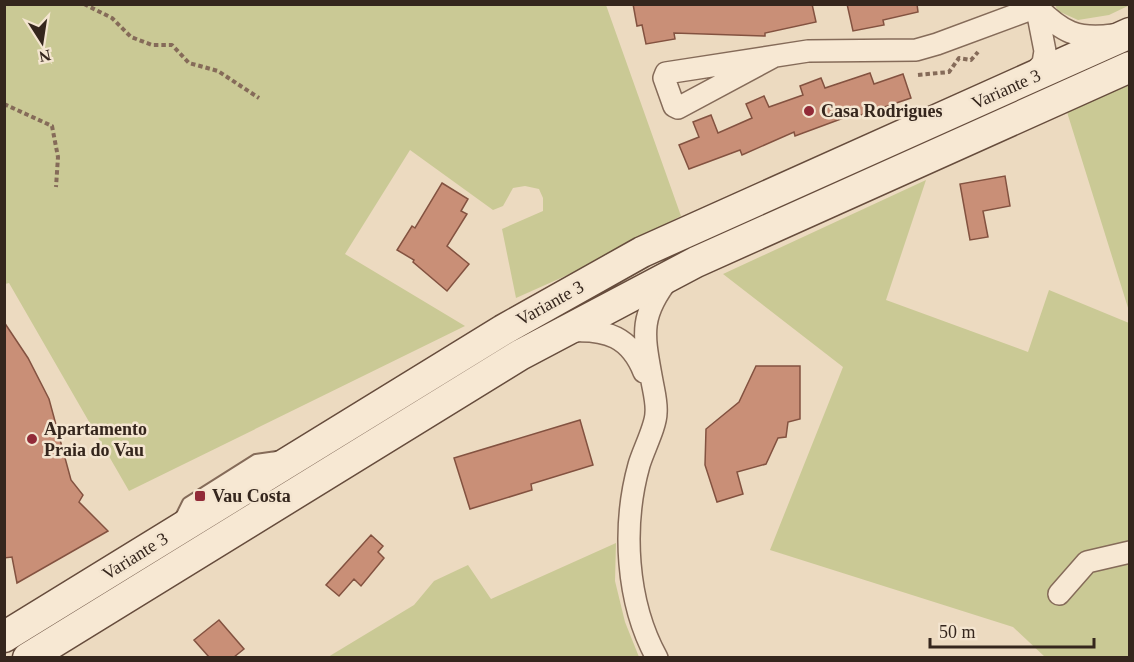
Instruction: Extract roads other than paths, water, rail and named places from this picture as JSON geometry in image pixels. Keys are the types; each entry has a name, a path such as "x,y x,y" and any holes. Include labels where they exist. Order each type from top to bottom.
{"main road":[{"name":"Variante 3","path":"4,637 503,330 642,252 1129,33"},
{"name":"Variante 3","path":"28,657 520,355 673,273 1130,67"}],"street":[{"path":"1036,6 1053,23 1077,36 1094,38 1129,33"},
{"path":"773,57 808,51 916,50 1036,6"},
{"path":"1030,78 1043,63 1045,51 1036,6"},
{"path":"657,657 643,624 636,597 629,565 628,530 632,493 656,415 655,396 644,342 646,324 657,294 673,273"},
{"path":"565,331 604,332 620,339 631,348 655,396"},
{"path":"1059,594 1087,562 1130,552"}],"place":[{"name":"Casa Rodrigues","path":"809,111"},
{"name":"Apartamento Praia do Vau","path":"32,439"},
{"name":"Vau Costa","path":"200,496"}]}
